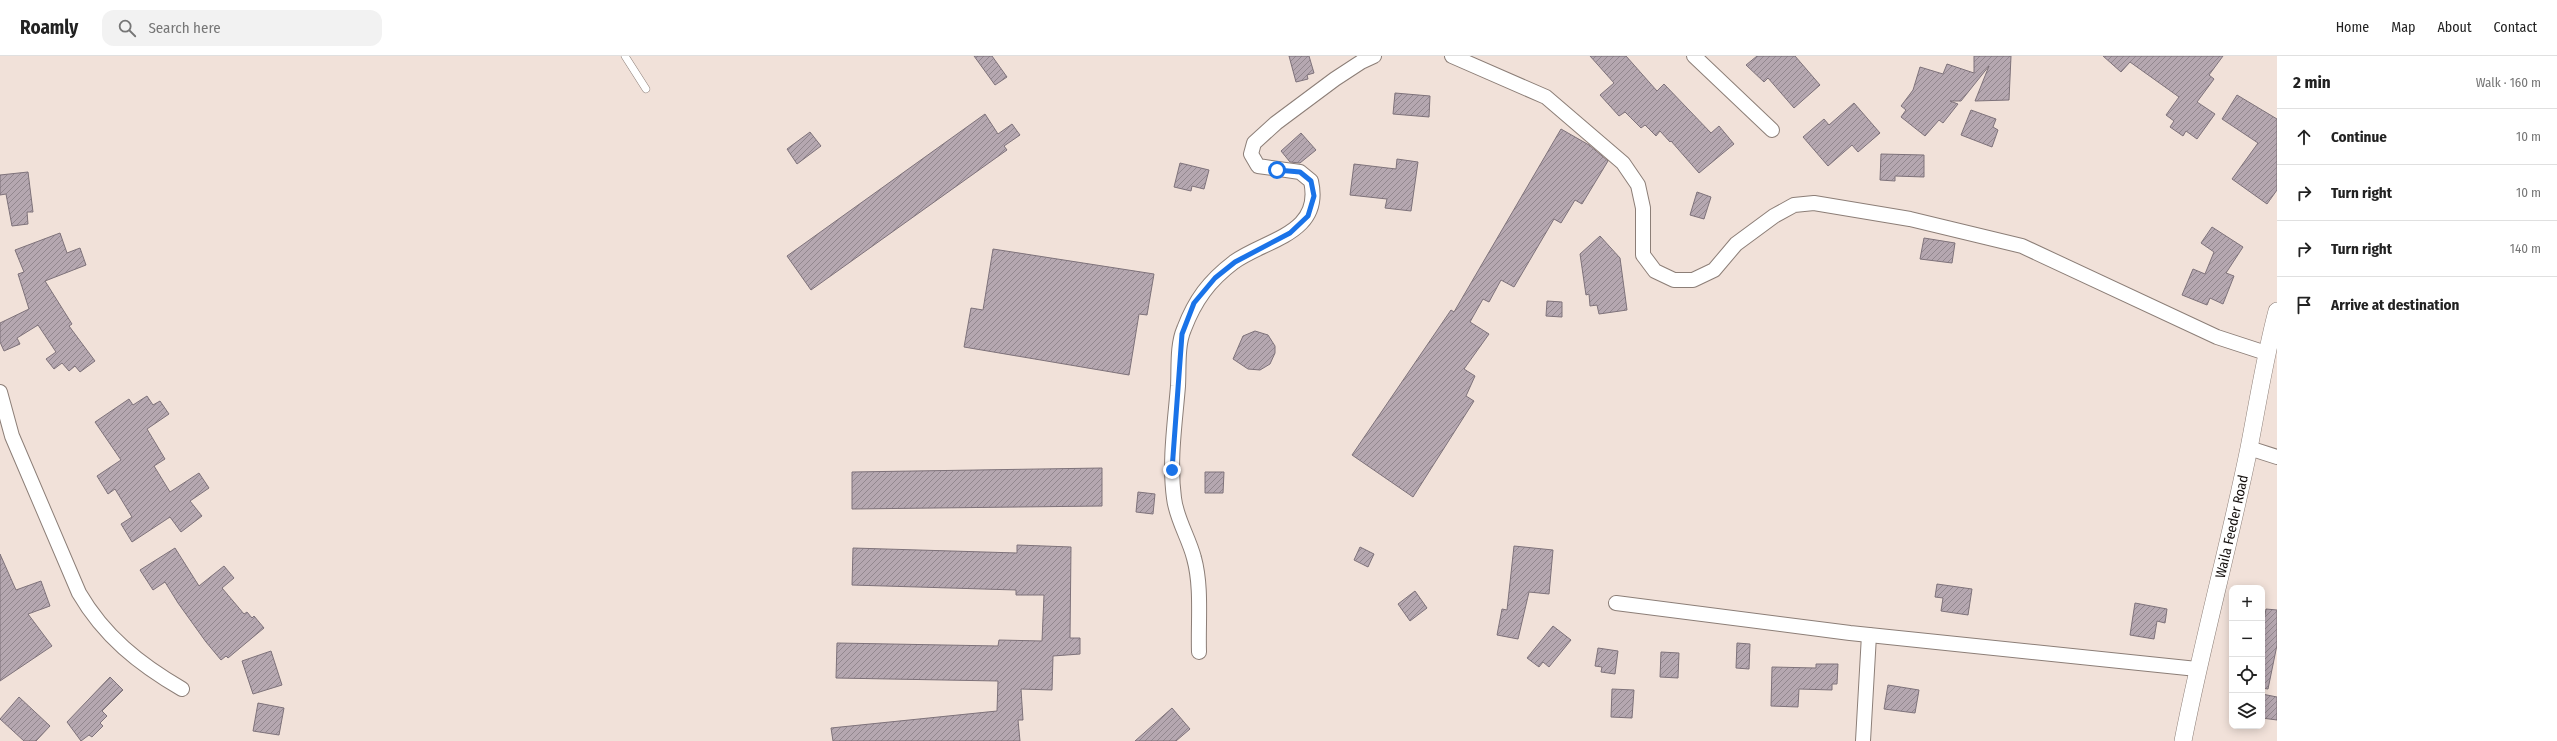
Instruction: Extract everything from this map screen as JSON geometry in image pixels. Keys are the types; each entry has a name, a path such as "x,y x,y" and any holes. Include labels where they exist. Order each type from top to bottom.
{"street":[{"path":"1199,652 1197,582 1194,559 1174,500 1172,470 1182,334 1194,303 1215,278 1235,262 1290,233 1308,216 1314,196 1311,181 1300,172 1258,166 1251,154 1254,143 1335,79 1361,62 1374,56"},
{"path":"1452,56 1546,97 1623,163 1638,185 1643,208 1643,255 1655,271 1674,280 1693,280 1714,270 1736,244 1774,216 1794,205 1814,203 1910,219 2022,246 2217,337 2266,353"},
{"path":"1694,56 1772,130"},
{"name":"Waila Feeder Road","path":"2183,741 2197,669 2249,448 2266,353 2277,311"},
{"path":"0,392 12,436 79,593 88,609 100,626 135,659 182,689"},
{"path":"2249,448 2277,457"},
{"path":"1616,603 1869,635 2197,669"},
{"path":"1864,741 1869,635"}],"lane":[{"path":"625,56 646,89"}],"building":[{"path":"974,56 992,56 1007,77 995,85"},
{"path":"1289,56 1309,56 1314,73 1307,75 1308,79 1296,82"},
{"path":"1590,56 1626,56 1657,91 1664,84 1711,133 1719,126 1734,144 1699,173 1671,141 1670,142 1660,131 1656,136 1645,125 1641,128 1625,112 1619,116 1600,95 1614,83"},
{"path":"1757,56 1795,56 1820,85 1794,108 1768,78 1764,82 1746,65"},
{"path":"1974,56 2011,56 2009,100 1975,101 1989,66 1961,101 1950,101 1958,104 1943,123 1939,120 1925,136 1901,117 1906,110 1901,106 1913,90 1920,67 1943,74 1947,64 1974,73"},
{"path":"2103,56 2223,56 2209,75 2214,79 2197,102 2215,114 2197,139 2186,131 2183,136 2170,127 2174,121 2166,115 2179,97 2130,62 2121,72"},
{"path":"1395,93 1430,96 1429,117 1393,114"},
{"path":"2237,95 2277,119 2277,190 2267,204 2232,179 2258,143 2222,119"},
{"path":"1854,103 1880,133 1858,152 1852,145 1828,166 1803,137 1824,119 1829,125"},
{"path":"1971,110 1996,119 1993,127 1998,130 1992,147 1961,135"},
{"path":"985,114 998,134 1012,124 1020,135 1004,146 1007,150 811,290 787,256"},
{"path":"1561,129 1589,145 1608,161 1582,204 1575,200 1561,223 1554,219 1514,287 1501,280 1489,302 1483,299 1470,322 1489,334 1464,369 1475,376 1466,396 1474,401 1413,497 1352,455 1451,310 1454,312"},
{"path":"810,132 821,146 797,164 787,149"},
{"path":"1301,133 1316,150 1300,163 1290,162 1281,151"},
{"path":"1881,154 1924,155 1924,177 1895,176 1895,181 1880,180"},
{"path":"1397,159 1418,162 1411,211 1385,208 1387,199 1350,195 1354,164 1396,169"},
{"path":"1180,163 1209,170 1204,189 1192,186 1191,191 1174,187"},
{"path":"28,172 33,212 27,212 28,224 12,226 6,194 0,195 0,175"},
{"path":"1697,192 1711,197 1704,219 1690,215"},
{"path":"2212,227 2243,247 2226,273 2234,276 2223,304 2210,298 2207,305 2182,295 2193,269 2205,274 2214,252 2201,243"},
{"path":"60,233 67,253 80,248 86,265 45,281 72,324 69,326 95,361 80,372 75,366 69,371 62,363 54,369 46,359 56,352 38,325 17,338 20,344 4,351 0,342 0,323 29,309 18,274 24,272 15,250"},
{"path":"1600,236 1620,258 1627,310 1599,314 1597,305 1590,306 1589,294 1586,295 1580,254"},
{"path":"1924,238 1955,243 1952,263 1920,259"},
{"path":"993,249 1154,274 1147,315 1139,314 1129,375 964,347 971,308 983,310"},
{"path":"1547,301 1562,302 1562,317 1546,316"},
{"path":"1255,331 1268,335 1275,346 1275,353 1270,364 1260,370 1248,369 1233,359 1243,336"},
{"path":"147,396 153,405 160,401 169,414 147,429 165,459 154,466 170,492 199,473 209,488 190,501 202,516 181,532 170,517 132,542 121,524 132,517 115,489 108,494 97,476 121,460 95,422 129,399 133,405"},
{"path":"1102,468 1102,506 852,509 852,472"},
{"path":"1205,472 1224,472 1223,493 1205,493"},
{"path":"1138,492 1155,494 1153,514 1136,512"},
{"path":"1017,545 1071,547 1070,638 1080,638 1080,654 1053,656 1052,690 1021,689 1023,720 1018,720 1020,741 833,741 831,728 997,711 998,681 836,678 837,643 998,646 999,640 1042,641 1044,595 1016,595 1016,590 852,585 853,548 1017,553"},
{"path":"1514,546 1553,550 1549,594 1529,592 1518,639 1497,635 1502,609 1507,610"},
{"path":"1360,547 1374,554 1368,567 1354,560"},
{"path":"175,548 199,586 224,566 234,578 222,588 244,614 247,612 252,618 254,616 264,628 228,658 226,656 221,660 206,642 165,582 153,590 140,570"},
{"path":"0,554 16,590 41,581 50,606 28,614 52,646 0,681"},
{"path":"1937,584 1972,589 1968,615 1941,611 1943,598 1935,597"},
{"path":"1415,591 1427,608 1410,621 1398,604"},
{"path":"2135,603 2167,609 2165,623 2157,621 2154,639 2130,635"},
{"path":"2266,609 2277,610 2277,645 2268,689 2265,688"},
{"path":"1553,626 1571,640 1549,667 1543,662 1539,667 1527,658"},
{"path":"1737,643 1750,644 1749,669 1736,668"},
{"path":"1598,648 1618,651 1615,674 1601,672 1602,667 1595,666"},
{"path":"271,651 282,685 253,694 242,661"},
{"path":"1661,652 1679,653 1678,678 1660,677"},
{"path":"1816,664 1838,664 1837,684 1832,684 1832,690 1799,689 1798,707 1771,706 1772,667 1816,668"},
{"path":"110,677 123,690 102,711 107,716 100,723 103,726 92,737 89,735 81,741 67,722"},
{"path":"1888,685 1919,690 1915,713 1884,709"},
{"path":"1612,689 1634,690 1632,718 1611,717"},
{"path":"2265,695 2277,697 2277,720 2265,718"},
{"path":"19,697 50,726 36,741 24,741 0,719"},
{"path":"258,703 284,708 279,735 253,731"},
{"path":"1172,708 1190,729 1176,741 1135,741"}],"route":[{"path":"1172,470 1182,334 1194,303 1215,278 1235,262 1290,233 1308,216 1314,196 1311,181 1300,172 1277,170"}]}
